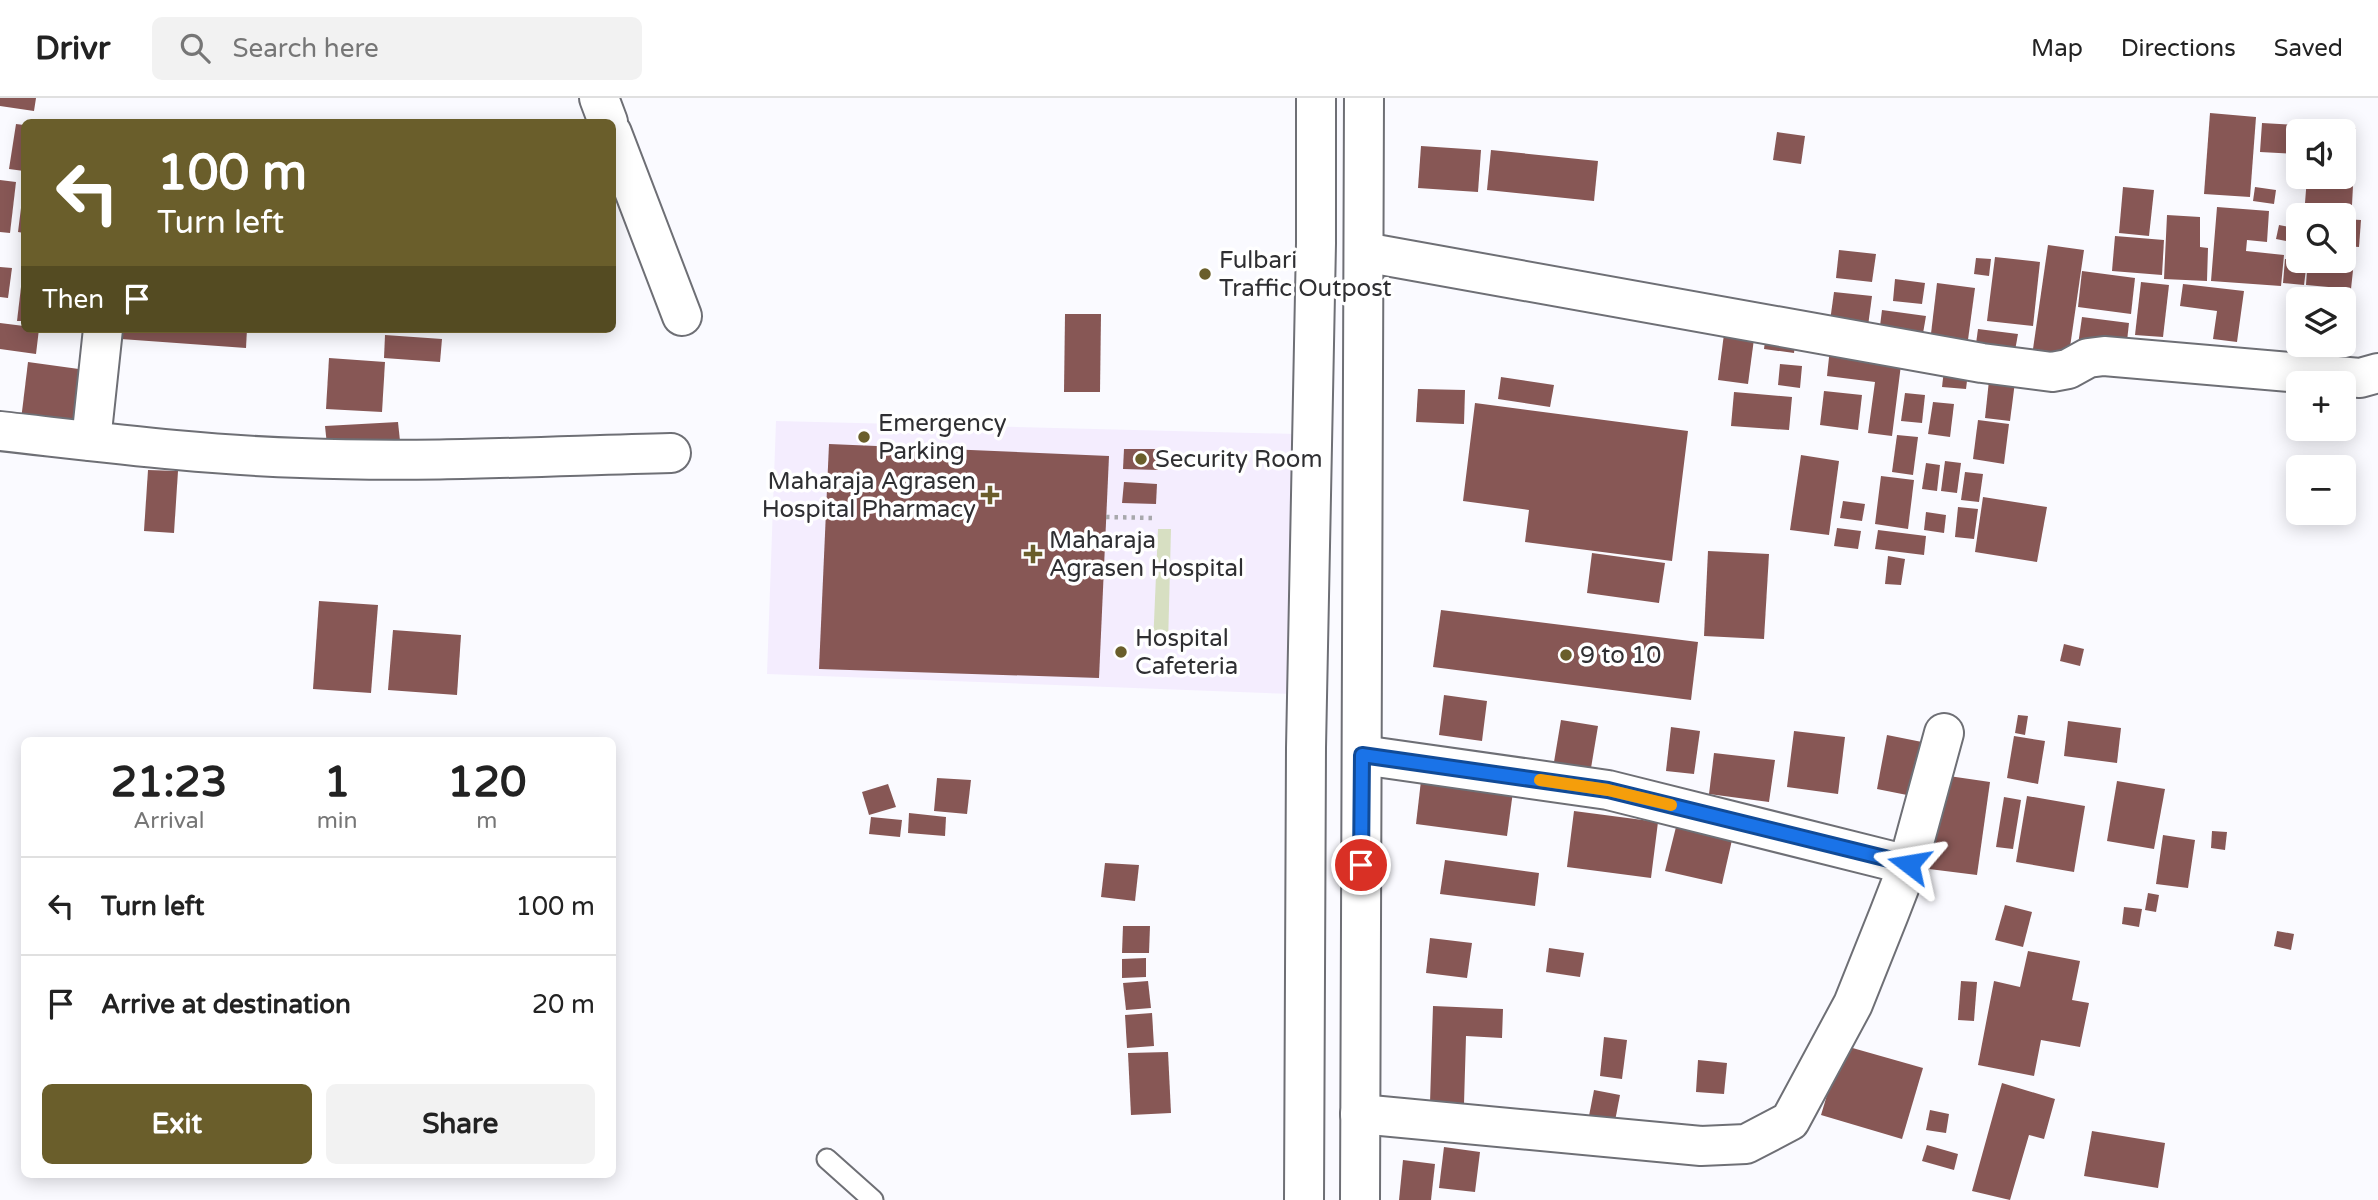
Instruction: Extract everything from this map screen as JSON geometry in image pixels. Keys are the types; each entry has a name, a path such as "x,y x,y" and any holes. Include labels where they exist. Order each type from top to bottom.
{"main road":[{"path":"599,98 607,119"},
{"path":"1300,98 1317,167"},
{"path":"1304,1200 1306,762 1316,98"},
{"path":"1360,1200 1364,98"},
{"path":"616,143 682,316"},
{"path":"1364,251 1982,363 2052,372 2068,369 2088,358 2104,356 2360,378 2378,373"},
{"path":"91,441 103,333"},
{"path":"0,431 225,454 302,458 442,459 671,453"},
{"path":"1360,1114 1701,1146 1746,1144 1790,1121 1853,1004 1909,864 1944,733"},
{"path":"1362,755 1608,790 1909,864"}],"lane":[{"path":"827,1159 873,1200"}],"path":[{"path":"1106,517 1154,518"}],"shaded area":[{"name":"Maharaja Agrasen Hospital","path":"776,421 1296,434 1292,694 767,674"}],"green space":[{"path":"1158,529 1171,529 1168,645 1153,645"}],"building":[{"path":"0,98 36,98 34,111 0,106"},
{"path":"2210,113 2256,117 2250,197 2204,194"},
{"path":"2262,123 2286,124 2286,153 2260,152"},
{"path":"16,124 21,125 21,171 9,169"},
{"path":"1777,132 1805,136 1801,164 1773,160"},
{"path":"1421,146 1481,150 1478,192 1418,188"},
{"path":"1491,150 1598,161 1594,201 1487,190"},
{"path":"0,180 16,182 10,233 0,232"},
{"path":"2123,187 2154,190 2149,236 2119,233"},
{"path":"2255,187 2276,190 2274,204 2253,201"},
{"path":"2306,189 2353,189 2352,203 2305,203"},
{"path":"2217,207 2269,211 2267,242 2247,240 2246,251 2284,255 2281,286 2211,281"},
{"path":"21,208 21,232 18,232"},
{"path":"2167,215 2200,217 2200,247 2208,248 2207,281 2164,279"},
{"path":"2356,220 2361,220 2359,247 2356,247"},
{"path":"2279,225 2286,226 2286,241 2276,239"},
{"path":"2115,236 2164,240 2162,275 2112,271"},
{"path":"2048,245 2084,250 2069,354 2033,349"},
{"path":"1839,250 1876,254 1872,282 1836,278"},
{"path":"1995,257 2040,262 2033,326 1987,321"},
{"path":"1976,258 1991,259 1989,276 1974,274"},
{"path":"2285,259 2286,273 2306,273 2304,285 2283,283"},
{"path":"0,267 12,268 8,298 0,297"},
{"path":"2082,271 2135,278 2131,314 2078,307"},
{"path":"2307,273 2353,273 2351,287 2306,285"},
{"path":"1895,279 1925,283 1922,304 1893,301"},
{"path":"2141,282 2169,285 2163,337 2135,335"},
{"path":"1937,283 1975,288 1967,347 1930,342"},
{"path":"2183,284 2244,291 2237,342 2213,339 2217,311 2180,306"},
{"path":"21,287 21,321 17,321"},
{"path":"1834,292 1872,296 1868,326 1830,321"},
{"path":"1882,310 1926,316 1922,339 1879,334"},
{"path":"1065,314 1101,314 1100,392 1064,392"},
{"path":"2082,317 2129,323 2126,350 2078,345"},
{"path":"0,323 21,326 21,333 39,333 36,354 0,349"},
{"path":"1978,329 2018,334 2014,356 1975,351"},
{"path":"122,333 247,333 246,348 121,339"},
{"path":"1724,334 1754,339 1748,384 1718,380"},
{"path":"1766,334 1796,338 1794,353 1764,349"},
{"path":"385,335 442,339 440,362 384,358"},
{"path":"1830,348 1902,357 1892,436 1868,433 1875,382 1827,376"},
{"path":"329,358 385,362 382,412 326,409"},
{"path":"1945,361 1969,364 1966,389 1942,387"},
{"path":"28,362 86,370 79,427 21,420"},
{"path":"1780,364 1802,366 1800,388 1778,385"},
{"path":"1990,371 2016,374 2010,421 1985,418"},
{"path":"1501,377 1554,385 1550,407 1498,399"},
{"path":"1418,389 1465,390 1464,424 1416,422"},
{"path":"1824,391 1862,395 1858,430 1820,425"},
{"path":"1734,392 1792,397 1789,430 1731,426"},
{"path":"1905,393 1925,395 1922,423 1901,421"},
{"path":"1933,402 1954,404 1950,437 1928,434"},
{"path":"1475,403 1688,431 1672,561 1525,542 1529,510 1463,501"},
{"path":"1978,420 2009,424 2004,464 1973,459"},
{"path":"398,422 400,441 327,445 325,426"},
{"path":"1897,435 1918,437 1913,475 1892,472"},
{"path":"829,444 1109,456 1099,678 819,669"},
{"name":"Security Room","path":"1124,449 1158,449 1158,470 1123,469"},
{"path":"1801,455 1839,461 1829,535 1790,530"},
{"path":"1945,461 1961,463 1957,493 1941,491"},
{"path":"1926,463 1940,465 1937,491 1922,489"},
{"path":"148,470 178,471 174,533 144,531"},
{"path":"1965,472 1983,474 1979,502 1961,500"},
{"path":"1881,476 1914,480 1908,529 1875,524"},
{"path":"1124,482 1157,484 1156,504 1122,503"},
{"path":"1983,497 2047,507 2037,562 1975,552"},
{"path":"1843,501 1865,504 1862,521 1840,518"},
{"path":"1958,507 1978,509 1974,539 1955,537"},
{"path":"1926,512 1946,515 1944,533 1924,530"},
{"path":"1837,528 1861,531 1858,549 1834,546"},
{"path":"1878,530 1926,536 1924,555 1875,549"},
{"path":"1708,551 1769,554 1764,639 1704,636"},
{"path":"1592,553 1665,563 1659,603 1587,593"},
{"path":"1888,556 1905,559 1901,585 1885,584"},
{"path":"319,601 378,605 371,693 313,689"},
{"name":"9 to 10","path":"1441,610 1698,642 1691,700 1433,667"},
{"path":"393,630 461,635 457,695 388,690"},
{"path":"2064,644 2084,649 2080,666 2060,661"},
{"path":"1444,695 1487,701 1482,741 1439,735"},
{"path":"2018,715 2028,716 2025,735 2015,733"},
{"path":"1561,720 1598,726 1590,774 1553,768"},
{"path":"2068,721 2121,728 2117,763 2064,756"},
{"path":"1671,727 1700,731 1694,774 1666,771"},
{"path":"1794,731 1845,737 1838,794 1787,787"},
{"path":"1887,735 1927,743 1917,797 1877,789"},
{"path":"2014,736 2045,741 2038,784 2007,778"},
{"path":"1714,753 1775,760 1769,802 1709,794"},
{"path":"1422,772 1514,784 1507,836 1416,824"},
{"path":"1942,775 1990,782 1977,875 1929,869"},
{"path":"937,778 971,780 967,814 934,811"},
{"path":"2117,781 2165,789 2154,849 2107,841"},
{"path":"888,784 896,807 869,815 862,792"},
{"path":"2027,796 2085,806 2074,872 2016,862"},
{"path":"2004,797 2021,800 2013,849 1996,847"},
{"path":"1574,811 1658,822 1651,878 1567,867"},
{"path":"909,813 946,817 945,836 908,833"},
{"path":"871,817 902,820 900,837 869,834"},
{"path":"1676,827 1732,840 1722,884 1665,871"},
{"path":"2212,831 2227,832 2225,850 2211,848"},
{"path":"2163,835 2195,840 2188,888 2156,884"},
{"path":"1445,860 1539,873 1535,906 1440,894"},
{"path":"1105,863 1139,865 1135,901 1101,897"},
{"path":"2148,893 2159,895 2156,912 2145,910"},
{"path":"2005,905 2032,912 2023,947 1995,940"},
{"path":"2124,907 2142,909 2139,927 2122,924"},
{"path":"1123,926 1150,926 1149,953 1122,953"},
{"path":"2277,931 2294,934 2291,950 2274,946"},
{"path":"1430,938 1472,943 1467,978 1426,973"},
{"path":"1549,948 1584,953 1580,977 1546,972"},
{"path":"2028,951 2080,961 2072,1000 2089,1003 2080,1047 2041,1040 2034,1076 1978,1065 1994,981 2020,987"},
{"path":"1146,958 1146,977 1122,978 1122,959"},
{"path":"1148,981 1151,1008 1126,1010 1123,983"},
{"path":"1961,981 1977,982 1974,1021 1958,1020"},
{"path":"1433,1006 1503,1009 1502,1038 1466,1036 1464,1104 1430,1103"},
{"path":"1152,1013 1154,1046 1127,1048 1125,1015"},
{"path":"1604,1037 1627,1040 1622,1079 1600,1076"},
{"path":"1842,1045 1923,1068 1902,1139 1821,1115"},
{"path":"1168,1052 1171,1113 1131,1115 1128,1053"},
{"path":"1698,1060 1727,1063 1724,1094 1696,1092"},
{"path":"2002,1083 2055,1099 2044,1139 2029,1135 2010,1200 1972,1191"},
{"path":"1594,1090 1620,1095 1615,1121 1589,1116"},
{"path":"1930,1110 1949,1114 1946,1133 1926,1130"},
{"path":"2092,1131 2165,1143 2158,1188 2084,1176"},
{"path":"1927,1145 1958,1154 1954,1170 1922,1161"},
{"path":"1444,1147 1480,1152 1475,1192 1439,1188"},
{"path":"1403,1160 1435,1164 1431,1200 1399,1200"}],"slow traffic":[{"path":"1540,780 1608,790 1671,805"}],"place":[{"name":"Fulbari Traffic Outpost","path":"1205,274"},
{"name":"Emergency Parking","path":"864,437"},
{"name":"Security Room","path":"1141,459"},
{"name":"Maharaja Agrasen Hospital Pharmacy","path":"990,495"},
{"name":"Maharaja Agrasen Hospital","path":"1033,554"},
{"name":"Hospital Cafeteria","path":"1121,652"},
{"name":"9 to 10","path":"1566,655"}],"route":[{"path":"1361,865 1362,755 1608,790 1909,864"}]}
